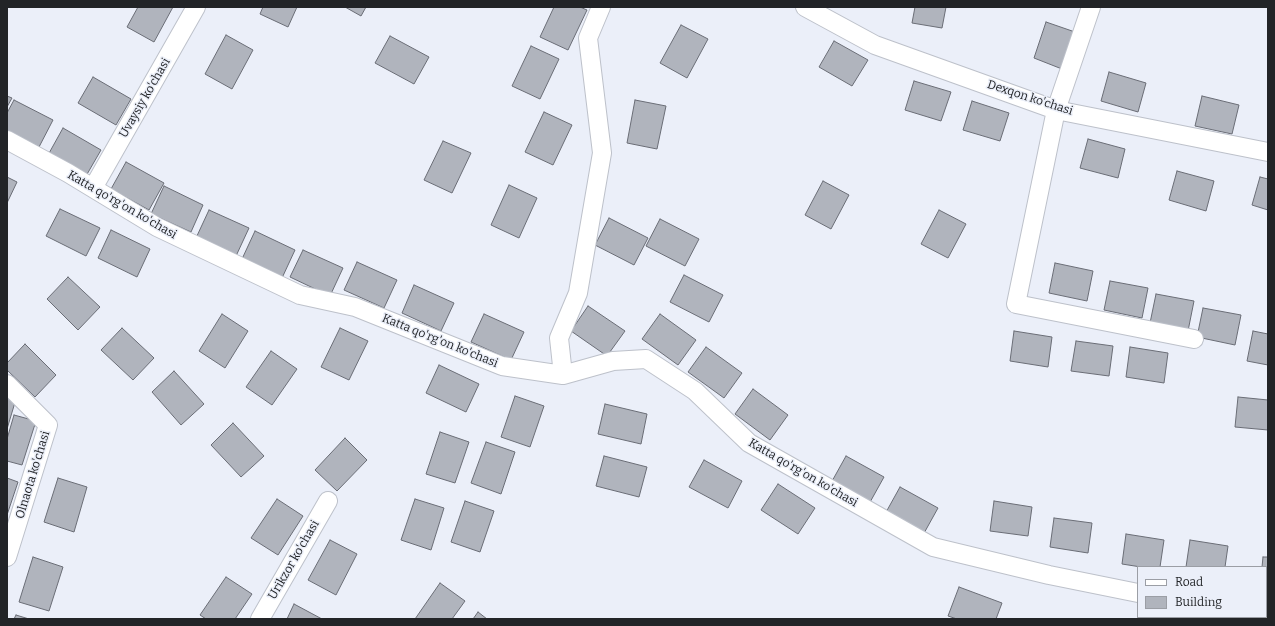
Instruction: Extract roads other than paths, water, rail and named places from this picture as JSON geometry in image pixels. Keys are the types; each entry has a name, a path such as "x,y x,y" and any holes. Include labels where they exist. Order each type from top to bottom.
{"street":[{"name":"Uvaysiy ko'chasi","path":"93,188 196,7"},
{"path":"563,375 559,338 578,293 602,153 588,38 601,7"},
{"name":"Dexqon ko'chasi","path":"805,7 875,45 1056,110 1268,152"},
{"path":"1091,7 1056,110 1016,304 1194,339"},
{"name":"Katta qo'rg'on ko'chasi","path":"7,140 68,173 157,227 300,295 355,307 502,366 563,375 613,361 646,359 695,390 749,443 933,547 1049,576 1137,593"},
{"name":"Olnaota ko'chasi","path":"7,384 48,425 7,557"},
{"name":"Urikzor ko'chasi","path":"260,619 328,501"}]}
